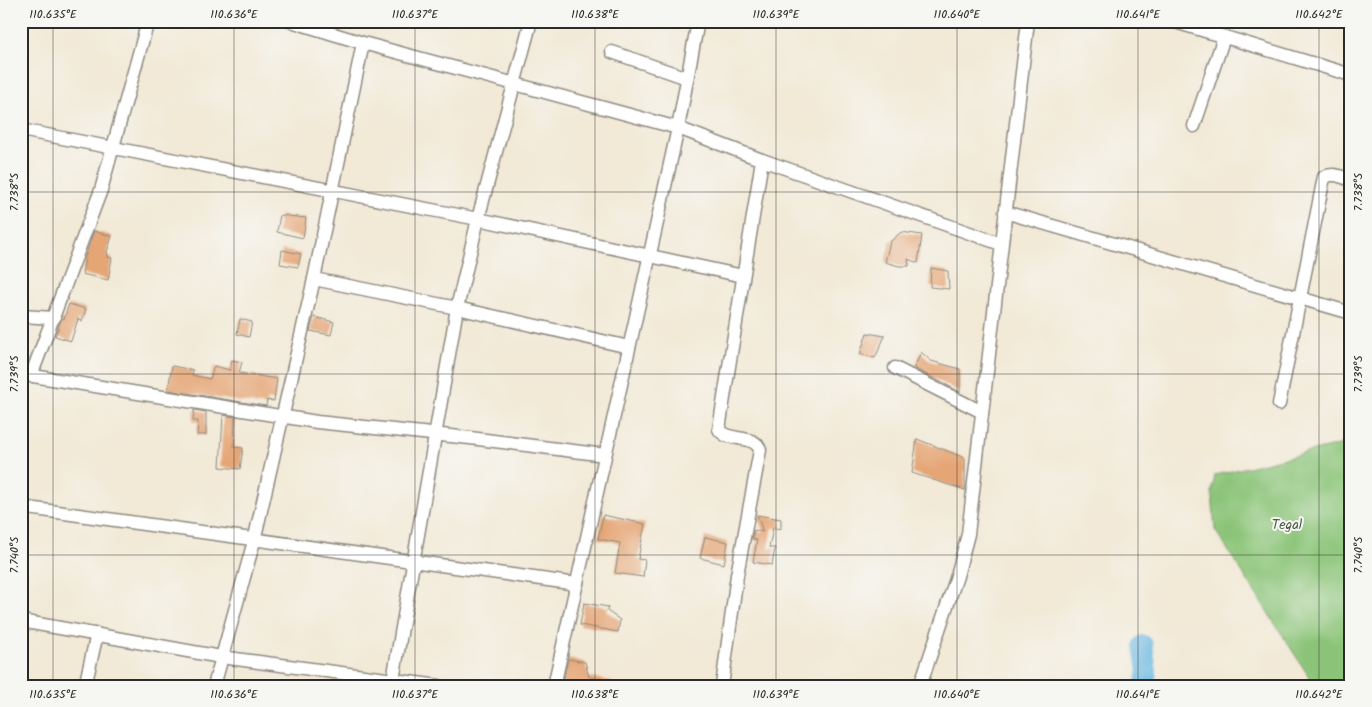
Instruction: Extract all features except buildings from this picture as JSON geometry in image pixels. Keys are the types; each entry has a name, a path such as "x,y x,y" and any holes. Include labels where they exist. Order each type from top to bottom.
{"street":[{"path":"148,21 87,233 54,318 26,375 281,416 605,455"},
{"path":"291,21 306,24 363,43 678,128 762,160 1001,244"},
{"path":"393,682 434,434 458,308 478,218 531,21"},
{"path":"554,686 678,128 698,21"},
{"path":"920,686 957,576 968,534 1028,21"},
{"path":"1179,22 1351,75"},
{"path":"1194,126 1224,36"},
{"path":"214,686 254,541 281,416 314,279 363,43"},
{"path":"612,52 687,78"},
{"path":"21,130 478,218 649,257 743,276"},
{"path":"722,686 737,575 760,450 755,442 725,434 720,429 762,160"},
{"path":"1279,404 1302,298 1324,177 1329,174 1351,180"},
{"path":"1005,212 1351,313"},
{"path":"314,279 458,308 629,347"},
{"path":"21,316 54,318"},
{"path":"895,368 982,412"},
{"path":"21,507 254,541 414,560 577,584"},
{"path":"21,621 221,657 393,682 439,686"},
{"path":"84,686 97,634"}],"green space":[{"name":"Tegal","path":"1351,442 1351,686 1315,686 1215,530 1212,493 1215,475"}],"waterway":[{"path":"1143,645 1147,672 1144,686"}]}
